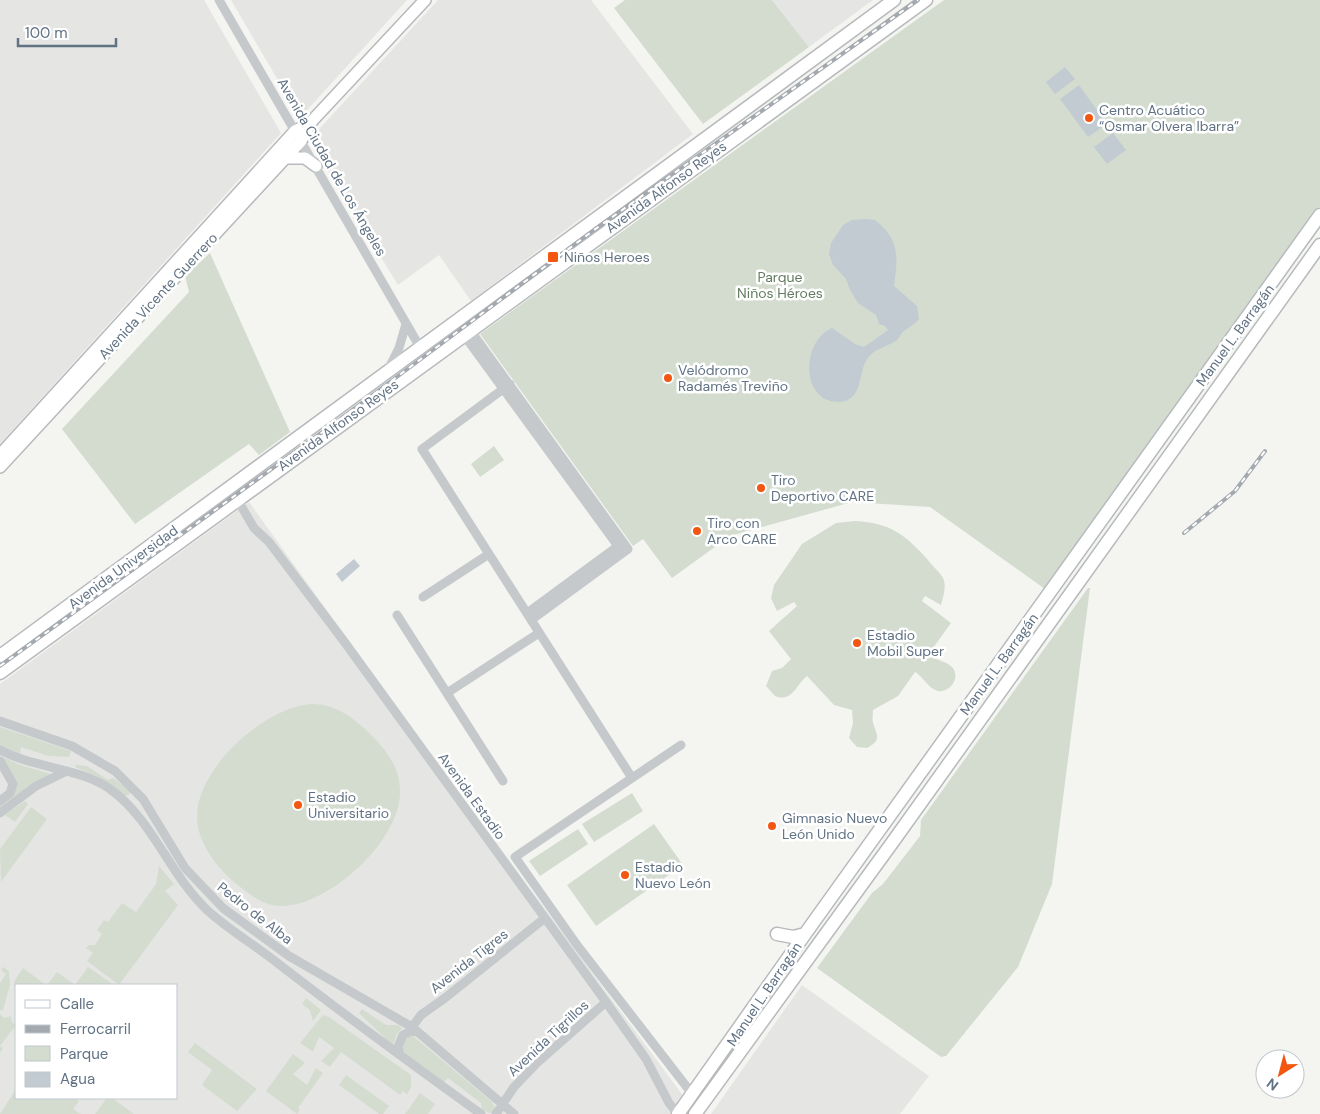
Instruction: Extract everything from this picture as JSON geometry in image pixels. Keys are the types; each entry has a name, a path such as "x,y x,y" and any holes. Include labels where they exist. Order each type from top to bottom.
{"highway":[{"name":"Avenida Alfonso Reyes","path":"246,477 885,4 894,0"},
{"name":"Avenida Alfonso Reyes","path":"237,499 926,0"},
{"path":"867,42 883,38 936,0"},
{"path":"623,199 654,196"},
{"name":"Manuel L. Barragán","path":"678,1114 1320,215"},
{"name":"Manuel L. Barragán","path":"695,1114 892,844 1320,244"},
{"path":"408,358 448,346"},
{"name":"Avenida Universidad","path":"0,656 246,477"},
{"name":"Avenida Universidad","path":"0,672 237,499"},
{"path":"155,558 188,519"},
{"path":"757,1004 768,996 816,929 828,903"},
{"path":"777,934 793,937 805,934"}],"main road":[{"name":"Avenida Vicente Guerrero","path":"0,455 425,0"},
{"name":"Avenida Vicente Guerrero","path":"0,467 285,158 298,136"},
{"path":"285,158 305,158 316,166"}],"street":[{"name":"Avenida Ciudad de Los Ángeles","path":"219,0 421,349"},
{"path":"386,374 399,348 406,324"},
{"path":"467,332 535,425 618,546 529,617"},
{"path":"507,386 422,449 632,778"},
{"name":"Avenida Estadio","path":"237,499 254,528 269,542 338,633 606,1002 646,1059 669,1103 678,1114"},
{"path":"423,597 488,554"},
{"path":"397,615 503,782"},
{"path":"447,693 539,632"},
{"name":"Pedro de Alba","path":"0,721 72,746 98,759 121,776 140,795 185,868 223,908 289,956 415,1030 514,1114"},
{"path":"681,745 515,857 577,945 693,1095"},
{"name":"Pedro de Alba","path":"0,750 27,762 68,771 103,785 129,805 139,816 182,882 207,910 481,1114"},
{"path":"0,761 13,784 10,793 0,801"},
{"path":"0,813 36,786 68,771"},
{"path":"129,805 140,795"},
{"name":"Avenida Tigres","path":"400,1055 398,1047 403,1035 415,1030 421,1015 446,998 545,918"},
{"name":"Avenida Tigrillos","path":"496,1114 509,1094 543,1057 606,1002"}],"shaded area":[{"path":"0,0 204,0 281,133 0,444"},
{"path":"231,0 407,0 300,118"},
{"path":"438,0 591,0 693,134 471,301 439,255 398,285 309,140"},
{"path":"772,0 873,0 809,47"},
{"path":"249,502 416,734 684,1097 671,1114 0,1114 0,684"},
{"path":"802,985 929,1076 900,1114 711,1114"}],"green space":[{"path":"625,0 772,0 809,47 703,124 614,8"},
{"name":"Parque Niños Héroes","path":"944,0 1320,0 1320,206 1045,589 930,507 852,502 730,536 672,578 643,539 633,546 480,334"},
{"path":"210,253 290,432 259,455 249,444 135,524 62,429 189,292 185,276"},
{"path":"494,446 504,460 480,477 471,464"},
{"name":"Estadio Mobil Super","path":"855,521 878,524 896,531 912,543 942,576 945,588 941,605 925,596 922,601 951,623 928,655 950,665 955,671 952,685 940,691 932,688 915,672 898,696 873,710 877,740 867,748 857,747 849,738 853,723 852,710 834,705 807,676 786,697 775,696 766,686 772,671 782,668 791,659 769,631 797,606 794,602 777,611 771,598 774,585 802,544 836,523"},
{"path":"1088,588 1090,588 1052,884 1018,967 946,1056 941,1057 817,968 872,893 883,884 920,836 921,820"},
{"name":"Estadio Universitario","path":"312,704 334,708 347,715 365,729 384,749 397,771 400,789 398,808 389,829 376,849 340,883 319,896 298,904 273,905 260,901 243,889 214,861 204,844 198,826 197,817 200,798 208,779 236,743 274,716 294,707"},
{"path":"0,727 71,751 69,757 48,756 21,747 20,754 0,746"},
{"path":"1,756 20,765 51,774 0,810 0,804 16,783"},
{"path":"76,765 87,766 108,780 113,778 131,791 130,794 125,796 94,775 75,767"},
{"path":"632,793 643,811 594,842 582,824"},
{"path":"25,801 28,804 15,822 5,815"},
{"path":"31,807 47,819 1,882 0,849"},
{"name":"Estadio Nuevo León","path":"654,824 683,865 596,926 567,885"},
{"path":"578,829 588,844 540,876 529,861"},
{"path":"159,866 174,884 165,891 178,905 120,984 118,984 87,961 93,953 86,948 89,945 95,945 102,934 97,930 104,920 108,922 122,903 136,912 156,884"},
{"path":"3,967 9,971 10,985 3,1010 0,1010 0,983 6,974 1,970"},
{"path":"88,967 113,984 76,984"},
{"path":"23,968 45,984 14,985"},
{"path":"57,972 74,984 48,984"},
{"path":"306,998 321,1010 313,1021 310,1010 302,1004"},
{"path":"362,1009 386,1025 398,1025 402,1028 396,1036 393,1046 359,1013"},
{"path":"0,1014 4,1018 11,1016 15,1026 0,1046"},
{"path":"323,1015 329,1017 411,1075 411,1087 407,1095 403,1091 400,1095 341,1052 330,1067 321,1061 334,1048 319,1037 313,1052 300,1043"},
{"path":"413,1036 492,1102 495,1108 492,1113 482,1109 481,1103 448,1078 444,1082 404,1053 401,1046 404,1039"},
{"path":"195,1043 257,1089 237,1111 202,1085 212,1070 188,1052"},
{"path":"293,1054 305,1063 293,1074 307,1085 316,1068 323,1073 298,1108 300,1110 297,1114 266,1091"},
{"path":"346,1075 389,1106 383,1114 379,1114 339,1085"},
{"path":"15,1091 15,1099 76,1099 79,1101 73,1109 81,1114 0,1114"},
{"path":"420,1093 435,1104 428,1114 405,1114"},
{"path":"106,1099 113,1099 134,1114 95,1114"}],"water":[{"path":"1065,67 1075,79 1055,94 1046,82"},
{"path":"1079,85 1107,124 1088,137 1060,99"},
{"path":"1113,133 1126,150 1107,164 1094,147"},
{"path":"852,220 875,220 883,227 893,242 896,258 894,286 917,306 919,319 893,343 872,353 866,361 856,392 847,400 839,402 826,399 817,392 811,382 809,370 810,357 815,345 822,335 832,328 855,344 864,347 888,330 885,326 879,324 876,315 858,303 846,279 833,265 829,254 831,243 843,225"},
{"path":"354,559 360,566 342,582 336,574"}],"railway":[{"path":"0,666 335,423 594,230 918,0"},
{"path":"1184,533 1235,491 1265,451"}],"place":[{"name":"Centro Acuático “Osmar Olvera Ibarra”","path":"1089,118"},
{"name":"Niños Heroes","path":"553,257"},
{"name":"Velódromo Radamés Treviño","path":"668,378"},
{"name":"Tiro Deportivo CARE","path":"761,488"},
{"name":"Tiro con Arco CARE","path":"697,531"},
{"name":"Estadio Mobil Super","path":"857,643"},
{"name":"Estadio Universitario","path":"298,805"},
{"name":"Gimnasio Nuevo León Unido","path":"772,826"},
{"name":"Estadio Nuevo León","path":"625,875"}]}
